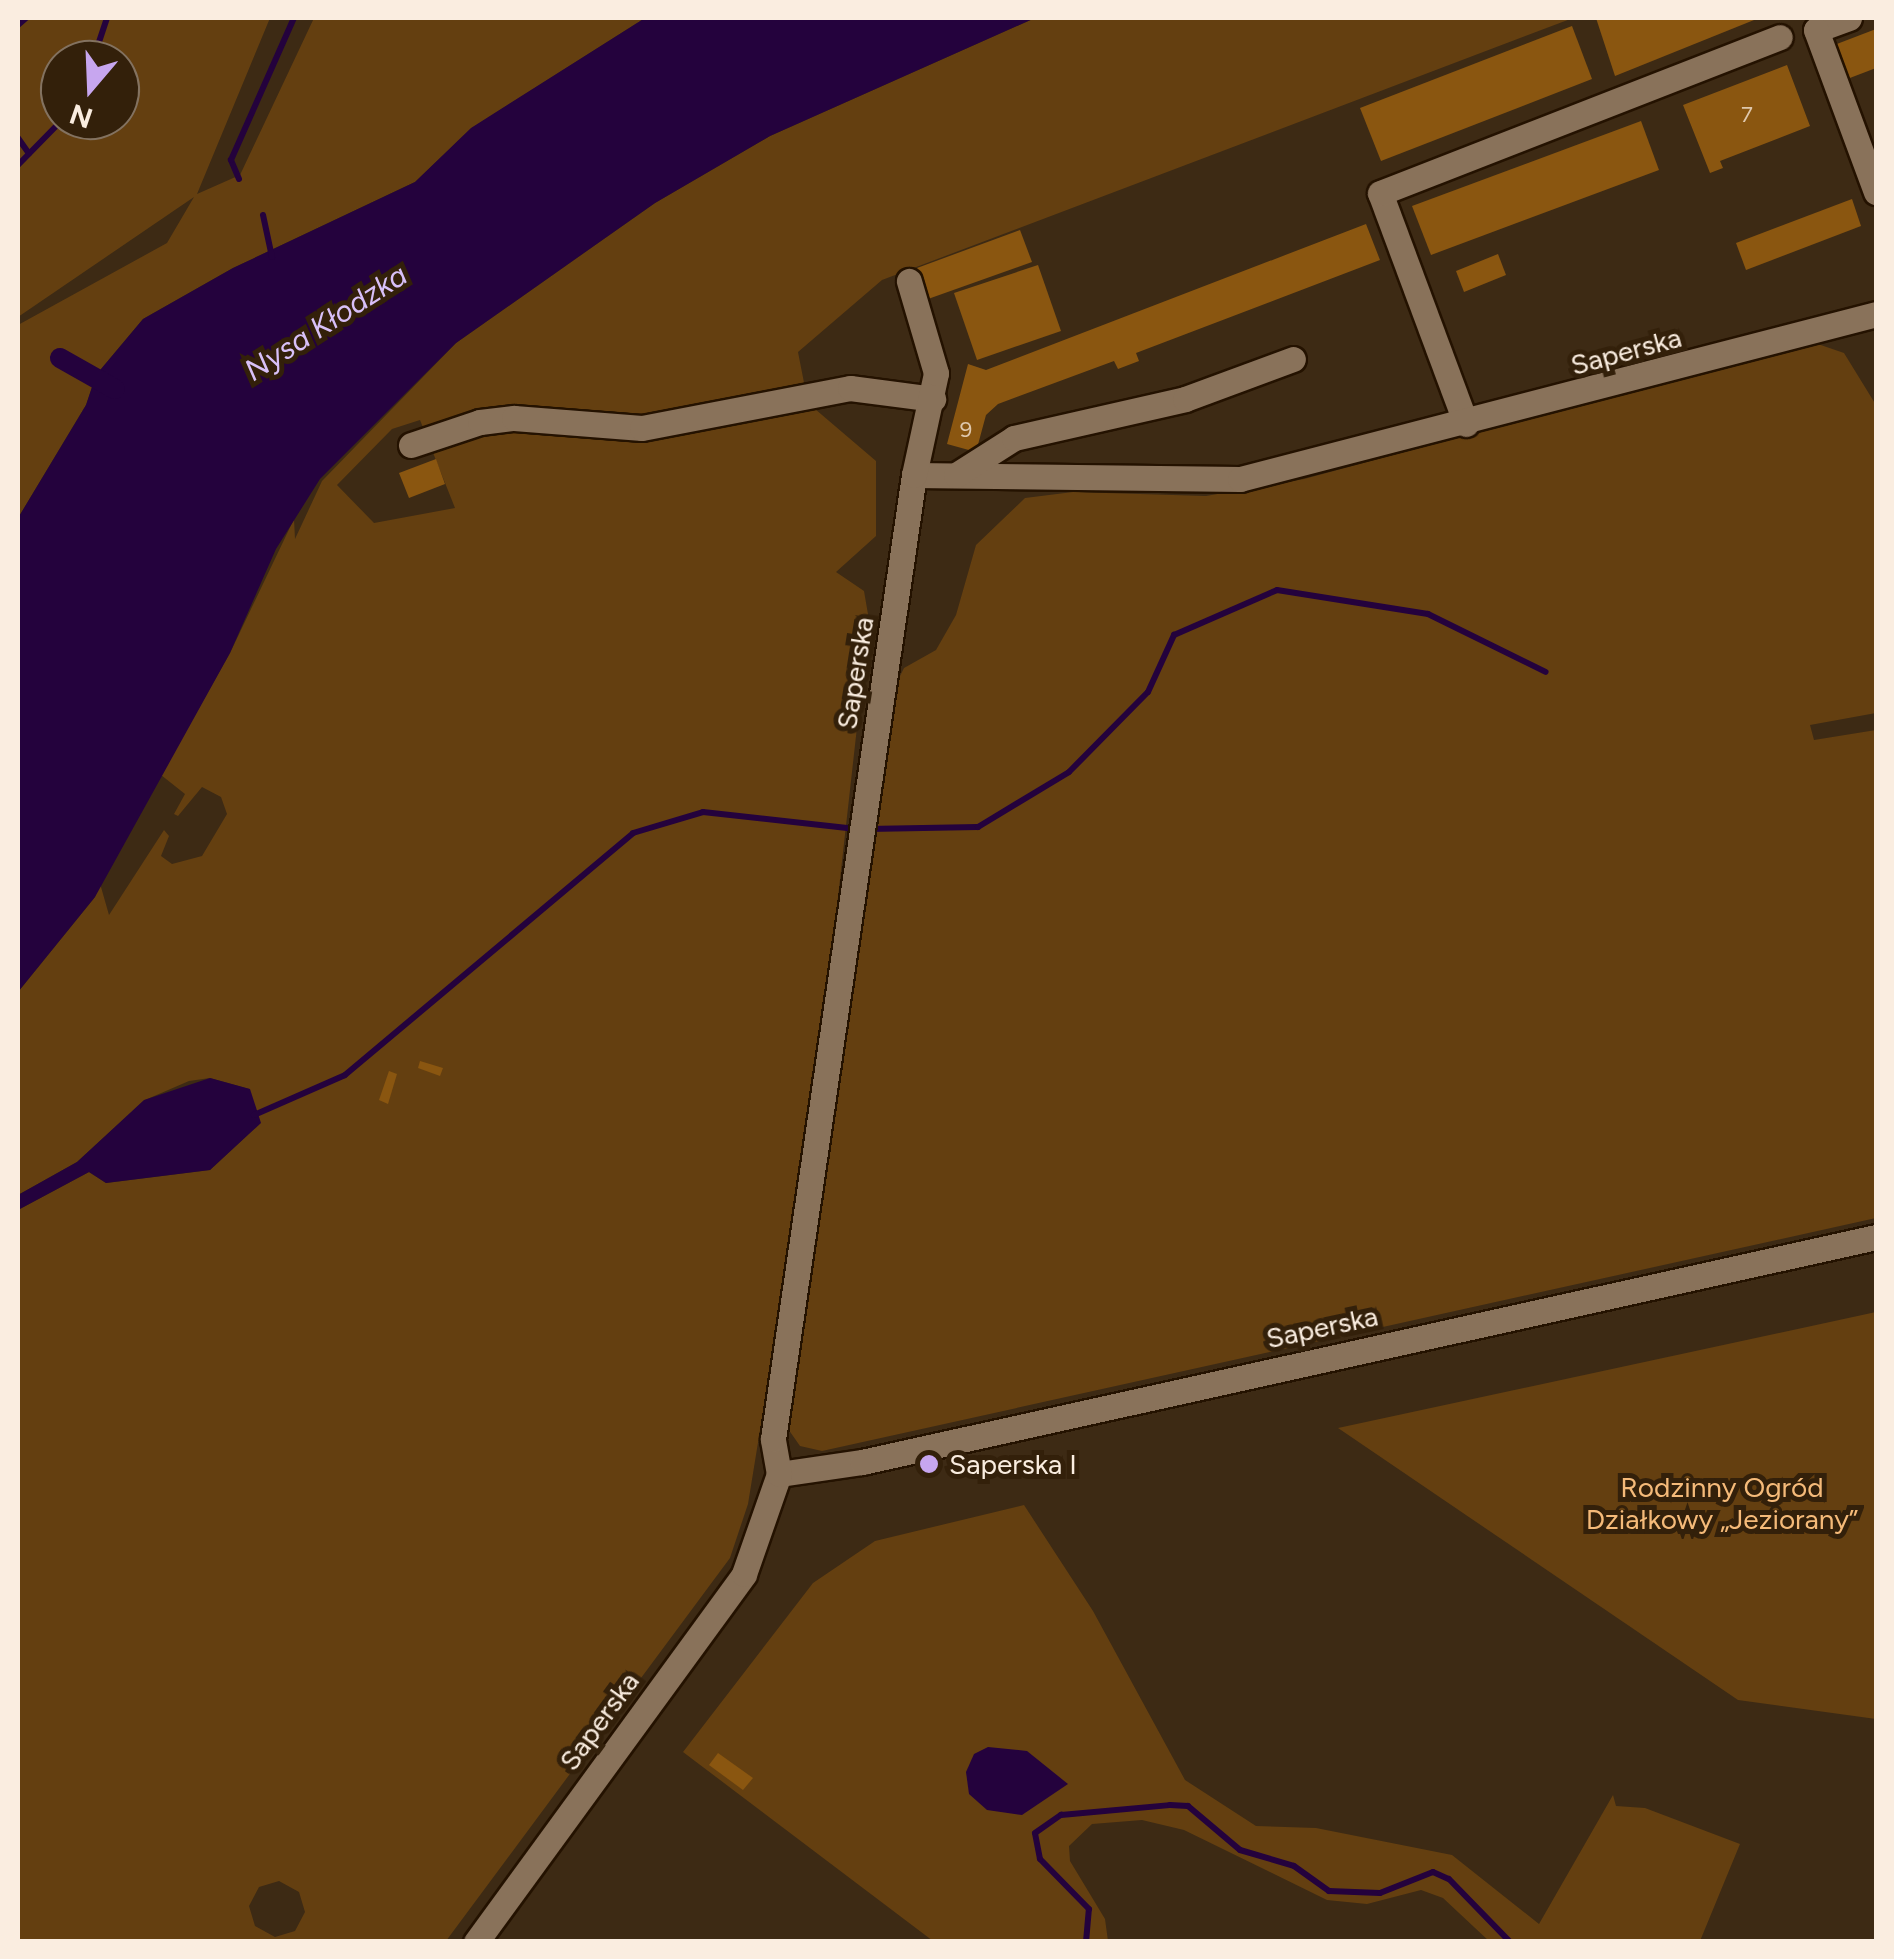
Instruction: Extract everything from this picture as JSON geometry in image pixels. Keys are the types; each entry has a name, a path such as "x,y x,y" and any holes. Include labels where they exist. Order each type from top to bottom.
{"street":[{"path":"1849,18 1816,30 1876,192"},
{"path":"1466,424 1380,193 1780,37"},
{"name":"Saperska","path":"476,1942 744,1574 780,1474 773,1439 914,475 936,372 910,281"},
{"name":"Saperska","path":"914,475 1217,482 1466,424 1876,314"},
{"path":"956,476 1014,438 1184,399 1293,359"},
{"path":"411,444 480,422 514,418 642,428 850,388 933,399"},
{"name":"Saperska","path":"780,1474 862,1462 1876,1237"}],"green space":[{"path":"18,18 270,18 197,194 240,175 314,18 645,18 472,128 415,182 233,268 143,319 96,375 86,405 18,518 18,325 167,243 194,197 18,317"},
{"path":"1035,18 1573,18 882,280 798,352 808,403 876,461 876,536 836,572 864,591 869,620 834,933 854,936 890,696 904,668 936,650 956,615 976,545 1025,498 1073,492 1206,496 1304,479 1812,342 1844,353 1876,405 1876,713 1810,725 1814,740 1876,730 1876,1218 822,1451 800,1446 786,1426 775,1338 748,1504 730,1558 446,1941 18,1941 18,1210 89,1172 106,1183 210,1170 255,1128 249,1089 210,1078 189,1081 145,1100 77,1162 18,1195 18,992 95,897 99,880 109,915 164,830 169,836 161,856 172,864 202,856 227,814 221,797 202,787 178,816 174,814 185,794 161,775 230,653 294,519 295,539 322,481 456,343 655,203 770,136","holes":["420,420 455,508 374,523 337,485 392,429","279,1881 299,1892 305,1912 295,1931 275,1937 255,1926 249,1906 259,1887"]},
{"name":"Rodzinny Ogród Działkowy „Jeziorany”","path":"1876,1312 1876,1719 1738,1700 1338,1428"},
{"path":"1024,1505 1093,1611 1185,1780 1256,1826 1316,1828 1452,1855 1539,1924 1613,1795 1616,1806 1645,1808 1740,1844 1700,1941 1490,1942 1443,1898 1421,1890 1367,1904 1327,1900 1184,1830 1142,1820 1092,1824 1069,1846 1070,1861 1105,1919 1108,1941 933,1941 683,1752 813,1583 875,1541"}],"water":[{"name":"Nysa Kłodzka","path":"645,18 1035,18 770,136 655,203 456,343 320,479 276,549 230,653 95,897 18,992 18,518 86,405 96,375 143,319 233,268 415,182 471,128"},
{"path":"210,1078 250,1089 261,1123 210,1170 106,1183 89,1172 18,1210 18,1195 77,1162 144,1100"},
{"path":"988,1747 1027,1751 1068,1784 1022,1815 987,1810 969,1794 966,1772 974,1754"}],"building":[{"path":"1596,18 1759,18 1615,76"},
{"path":"1572,26 1592,79 1381,161 1360,108"},
{"path":"1876,29 1876,68 1842,81 1829,47"},
{"path":"1787,65 1810,126 1720,161 1723,168 1710,173 1683,105"},
{"path":"1641,121 1659,170 1431,255 1412,206"},
{"path":"1852,199 1861,226 1746,270 1736,243"},
{"path":"1366,224 1380,260 1136,353 1139,361 1118,369 1114,361 998,404 986,415 976,452 947,444 968,364 986,370"},
{"path":"1020,230 1032,262 928,299 917,268"},
{"path":"1498,254 1506,275 1464,292 1456,271"},
{"path":"1038,265 1061,331 977,360 954,293"},
{"path":"436,459 445,484 409,498 399,473"},
{"path":"420,1061 443,1068 440,1076 418,1068"},
{"path":"389,1071 397,1074 388,1104 379,1100"},
{"path":"718,1753 753,1778 743,1790 709,1765"}],"waterway":[{"path":"18,25 26,18"},
{"path":"100,40 107,18"},
{"path":"239,179 231,160 294,18"},
{"path":"18,138 29,154"},
{"path":"18,165 42,140"},
{"path":"263,215 272,257"},
{"path":"60,358 115,389"},
{"path":"868,829 978,827 1069,772 1148,692 1174,635 1277,590 1428,614 1546,672"},
{"path":"254,1115 345,1075 633,833 703,812 856,829"},
{"path":"1086,1942 1089,1909 1040,1859 1035,1833 1061,1815 1170,1805 1188,1806 1240,1850 1294,1866 1329,1891 1380,1893 1433,1872 1449,1879 1510,1942"}],"place":[{"name":"Saperska I","path":"929,1464"}]}
